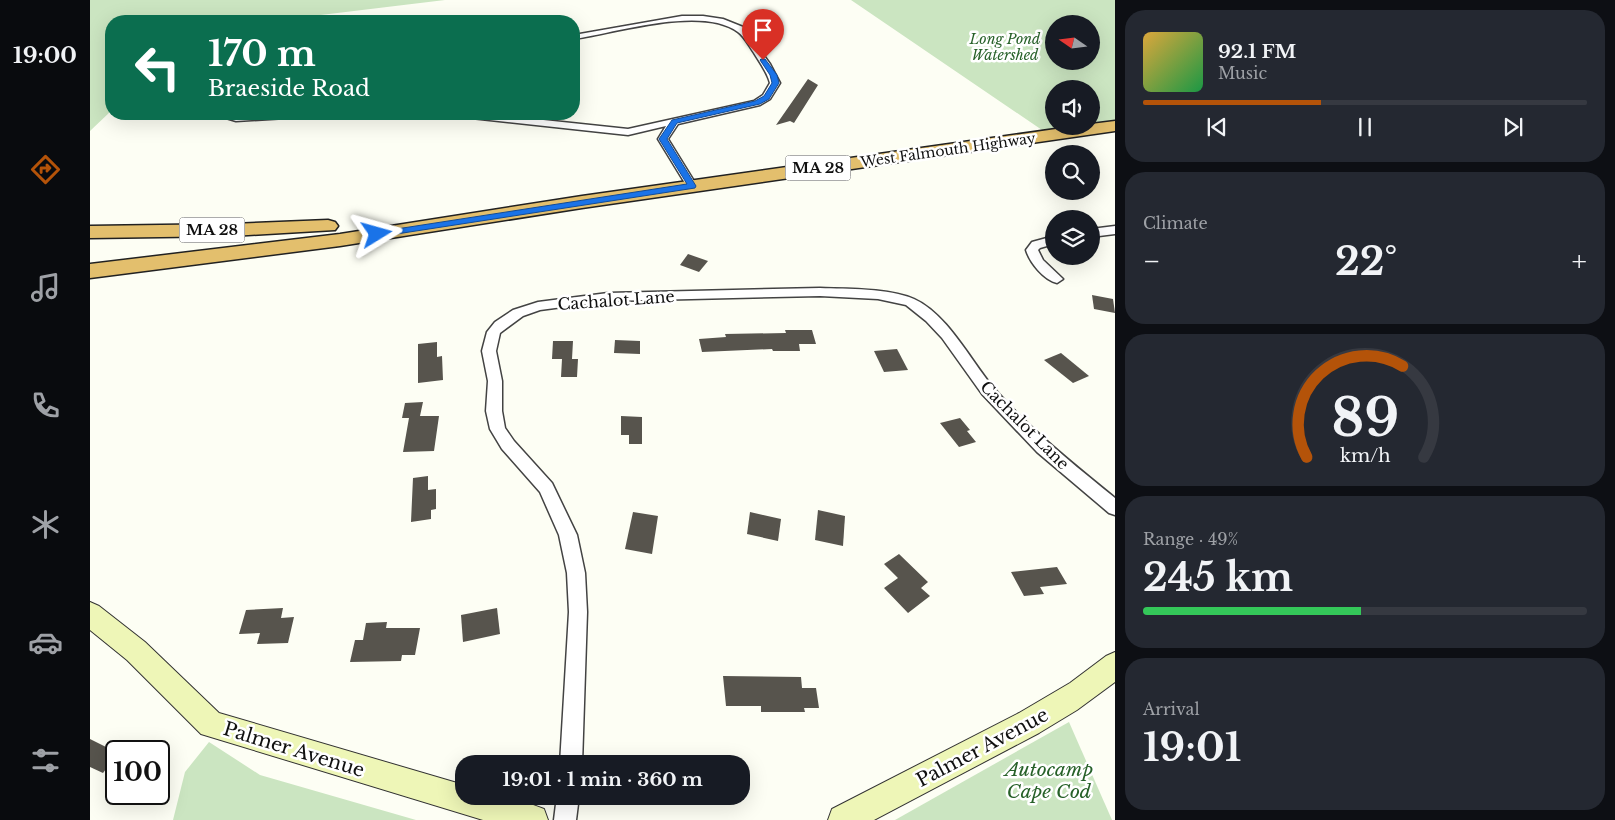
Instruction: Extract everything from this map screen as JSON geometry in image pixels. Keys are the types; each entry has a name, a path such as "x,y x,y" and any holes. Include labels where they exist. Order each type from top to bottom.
{"highway":[{"name":"West Falmouth Highway","path":"692,186 1115,126"},
{"name":"MA 28","path":"90,272 350,238 692,186"},
{"name":"MA 28","path":"90,232 335,226 582,202"}],"main road":[{"name":"Palmer Avenue","path":"90,614 136,651 211,724 533,820"},
{"name":"Palmer Avenue","path":"843,820 986,747 1055,708 1115,666"}],"street":[{"path":"580,36 680,18 716,21 740,29 773,75 775,83 772,91 757,103 628,132"},
{"path":"517,120 628,132 663,139 692,186"},
{"path":"663,139 674,122"},
{"path":"1100,232 1115,230"},
{"path":"1045,242 1036,245 1032,250 1033,254 1057,279"},
{"name":"Cachalot Lane","path":"571,755 578,612 576,573 568,535 546,488 508,446 498,429 494,411 495,382 489,351 494,332 500,325 518,313 538,306 608,297 820,292 878,295 910,302 931,318 947,335 987,390 1044,448 1115,508"},
{"path":"564,820 566,805"}],"green space":[{"path":"90,0 445,0 321,15 105,15 105,117 90,131"},
{"name":"Long Pond Watershed","path":"851,0 1115,0 1115,121 1100,122 1100,80 1045,80 1045,130 1042,130"},
{"name":"Autocamp Cape Cod","path":"1069,722 1112,820 895,820"},
{"path":"209,742 260,775 416,820 173,820 185,772"}],"building":[{"path":"808,79 818,85 794,123 790,121 776,125"},
{"path":"688,254 708,261 699,272 680,265"},
{"path":"1092,295 1113,299 1115,313 1094,309"},
{"path":"785,330 812,330 816,344 799,344 800,351 773,351 772,349 702,352 699,339 726,337 725,334 786,333"},
{"path":"615,340 640,341 640,354 614,353"},
{"path":"553,341 573,341 572,359 578,359 577,377 561,377 562,359 552,359"},
{"path":"437,342 437,357 442,356 443,380 418,383 418,344"},
{"path":"897,349 908,370 884,372 874,351"},
{"path":"1061,353 1089,376 1073,383 1044,360"},
{"path":"423,402 420,416 439,416 434,451 403,452 409,418 402,418 405,403"},
{"path":"621,416 642,417 642,444 629,444 629,435 621,435"},
{"path":"960,418 970,430 967,431 976,442 959,447 940,423"},
{"path":"428,476 428,490 436,489 436,509 431,510 431,519 411,522 413,478"},
{"path":"818,510 845,516 843,546 815,540"},
{"path":"633,512 658,516 652,554 625,549"},
{"path":"750,512 781,519 778,541 747,534"},
{"path":"899,554 928,582 921,588 930,596 908,613 884,588 898,578 884,564"},
{"path":"1057,567 1067,584 1040,587 1044,594 1024,596 1011,572"},
{"path":"283,608 281,618 294,617 288,643 257,644 260,633 239,634 246,610"},
{"path":"497,608 500,634 463,642 461,615"},
{"path":"387,622 386,628 420,628 415,655 402,655 401,661 350,662 355,640 363,640 366,623"},
{"path":"723,676 801,677 802,688 816,688 819,708 804,708 805,712 761,712 761,706 726,706"},
{"path":"90,739 105,746 105,770 103,773 90,767"}],"route":[{"path":"377,234 692,186 663,139 674,122 757,103 766,97 772,91 775,83 773,75 763,60"}]}
